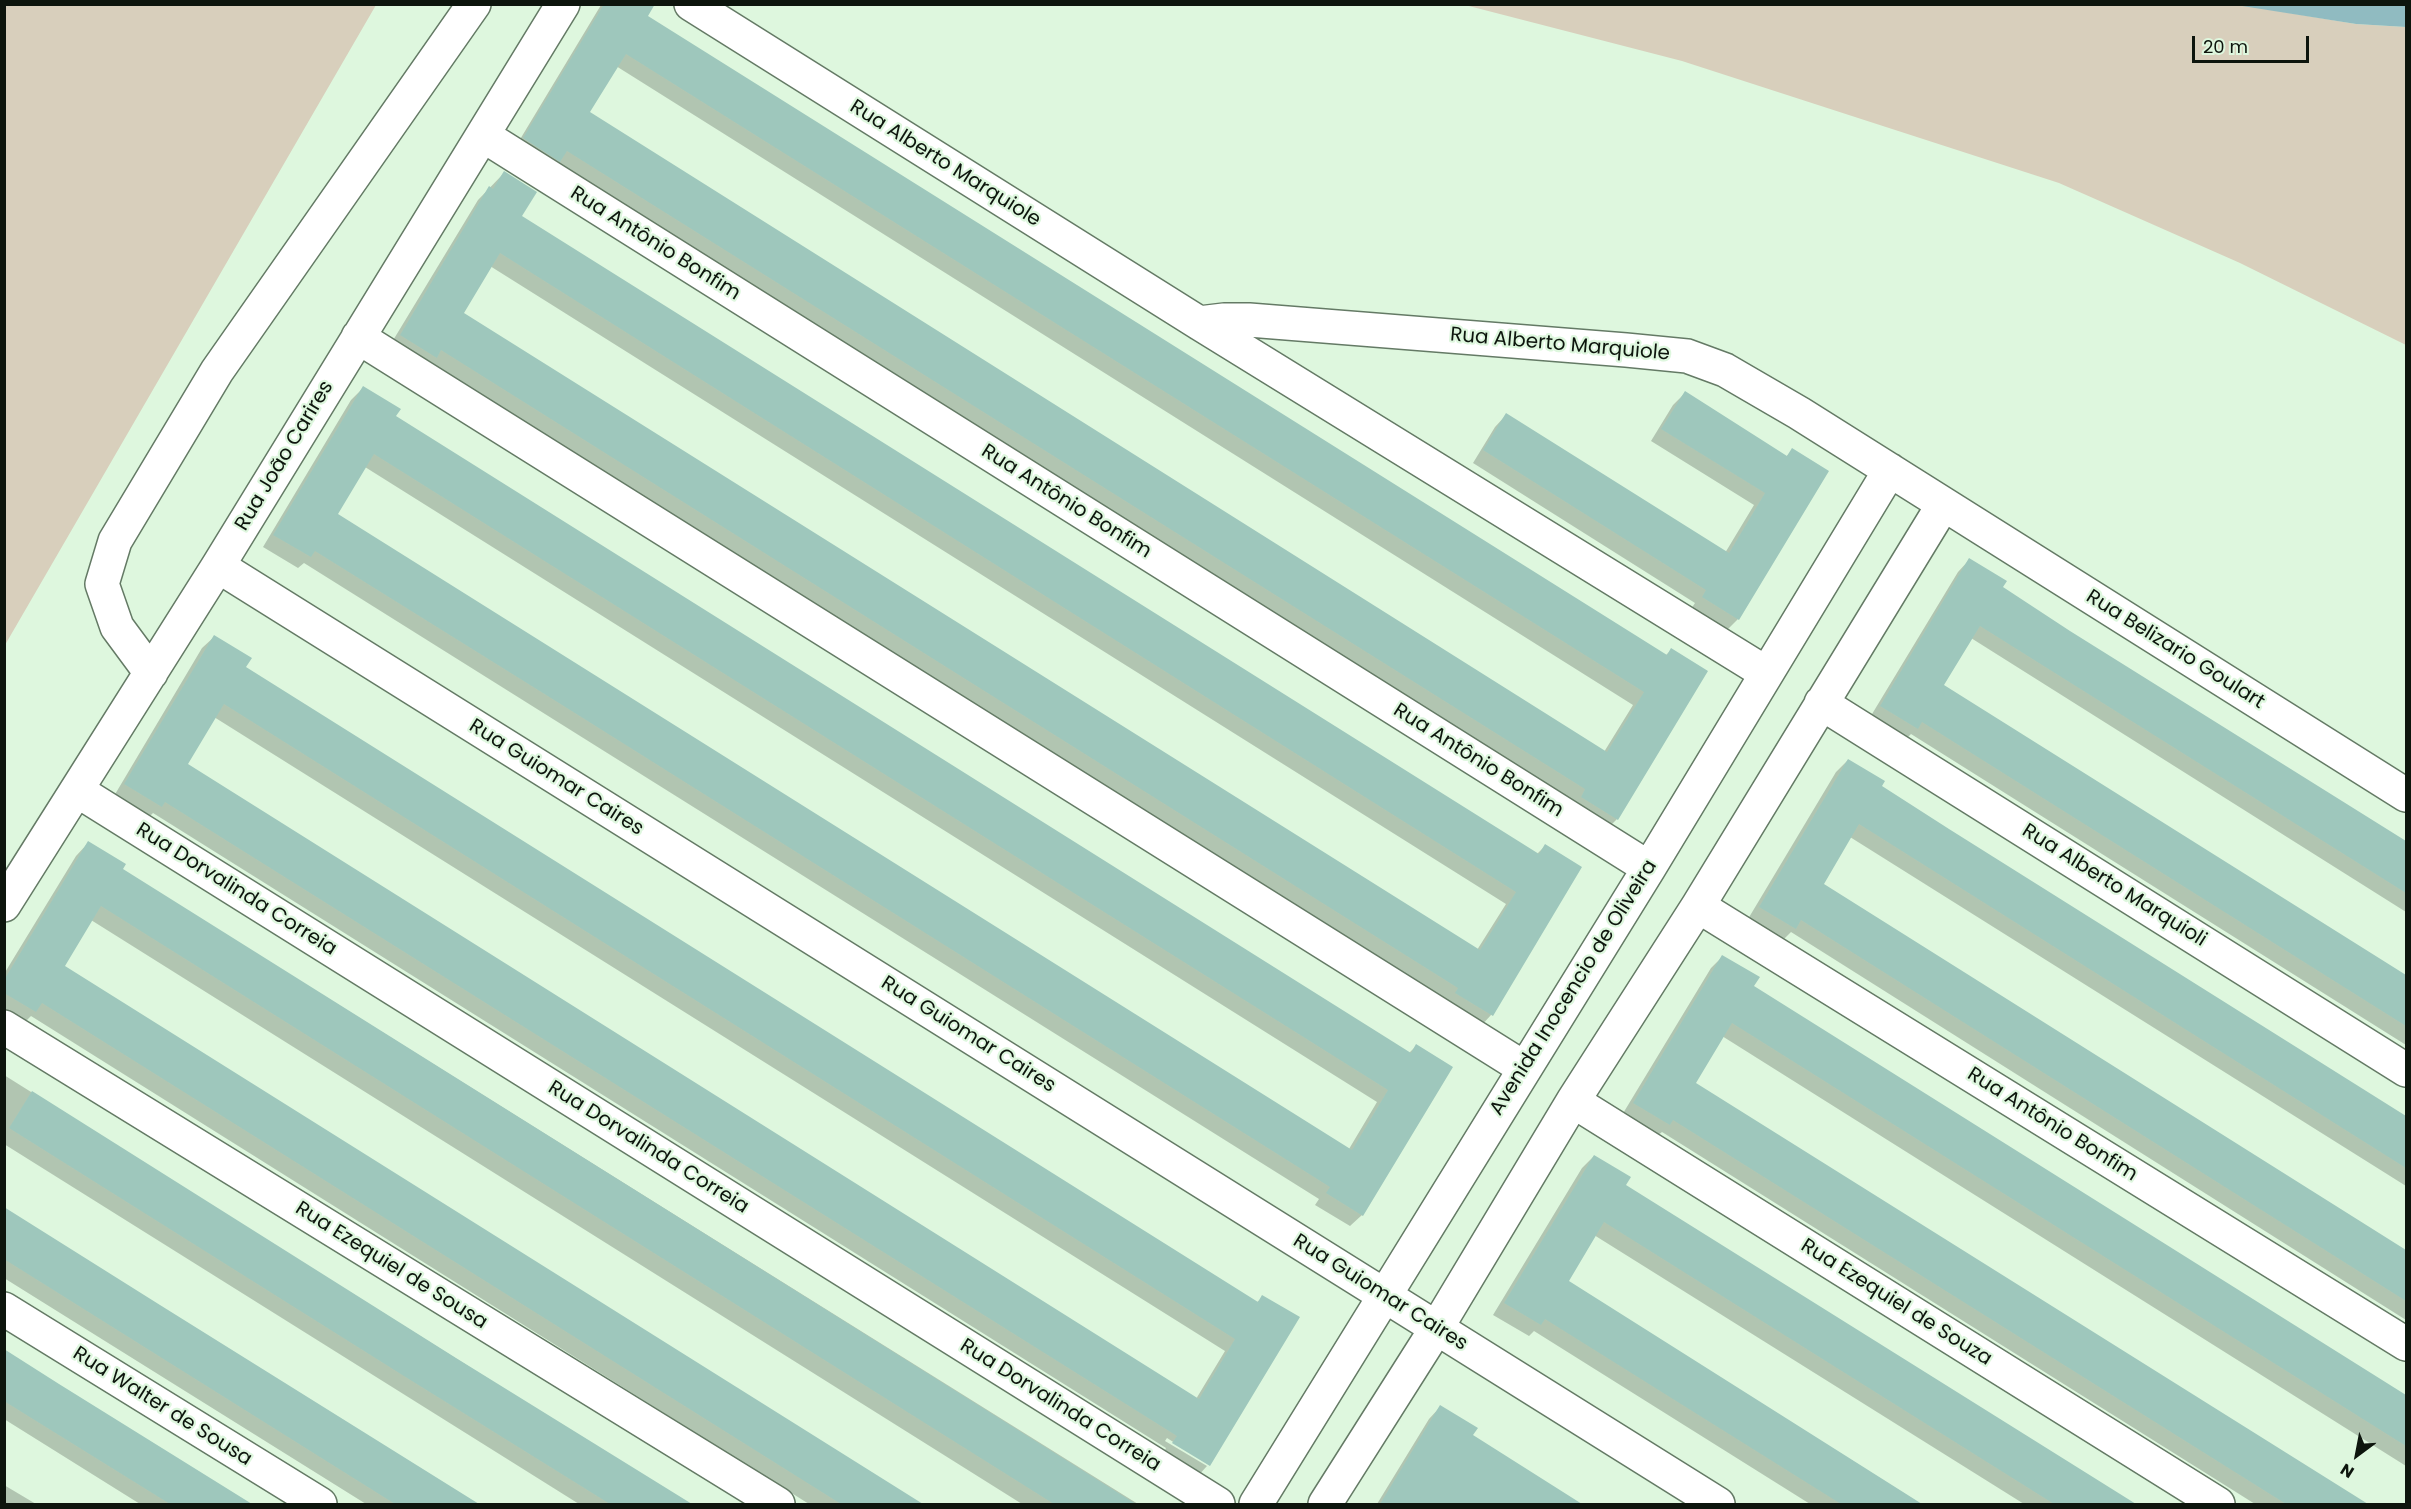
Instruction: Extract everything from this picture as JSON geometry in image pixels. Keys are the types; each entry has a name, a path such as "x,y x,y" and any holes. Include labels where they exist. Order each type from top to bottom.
{"street":[{"path":"152,673 117,627 102,584 114,542 217,371 474,4"},
{"name":"Rua João Carires","path":"4,905 152,673 563,4"},
{"name":"Rua Alberto Marquiole","path":"691,4 1200,324 1766,673"},
{"name":"Rua Antônio Bonfim","path":"484,136 1649,868"},
{"name":"Rua Alberto Marquiole","path":"1200,324 1224,320 1249,320 1687,356 1725,370 1799,413 1943,505"},
{"path":"358,337 1524,1068"},
{"name":"Avenida Inocencio de Oliveira","path":"1256,1504 1649,868 1890,470"},
{"path":"1325,1504 1436,1329 1573,1101 1698,906 1943,505"},
{"name":"Rua Belizario Goulart","path":"1943,505 2406,795"},
{"name":"Rua Guiomar Caires","path":"218,566 1718,1504"},
{"name":"Rua Alberto Marquioli","path":"1821,703 2406,1070"},
{"name":"Rua Dorvalinda Correia","path":"78,791 1218,1504"},
{"name":"Rua Antônio Bonfim","path":"1698,906 2406,1344"},
{"name":"Rua Ezequiel de Sousa","path":"4,1027 778,1504"},
{"name":"Rua Ezequiel de Souza","path":"1573,1101 2218,1504"},
{"name":"Rua Walter de Sousa","path":"4,1309 321,1504"}],"shaded area":[{"path":"2236,4 2356,24 2406,27 2406,345 2240,263 2059,183 1682,61 1465,5"},
{"path":"4,5 376,5 5,645"}],"water":[{"path":"2236,5 2406,5 2406,27 2356,24"}],"building":[{"path":"604,4 655,4 648,16 1667,655 1671,648 1708,671 1618,820 1581,797 1585,789 567,151 560,162 523,138","holes":["626,54 1644,692 1607,752 590,112"]},
{"path":"504,171 537,192 522,216 1539,854 1545,844 1582,867 1493,1016 1455,993 1458,988 441,350 437,358 400,335 489,186 493,189","holes":["500,253 1516,892 1480,950 464,313"]},
{"path":"363,386 401,409 396,416 1411,1053 1416,1044 1453,1067 1363,1216 1326,1193 1330,1187 559,703 315,551 311,557 273,535","holes":["374,454 1388,1090 1352,1150 338,514"]},
{"path":"1685,391 1787,456 1792,448 1829,471 1739,620 1702,597 1706,590 1483,450 1506,413 1729,553 1765,493 1661,429"},
{"path":"1969,558 2007,581 2003,587 2070,631 2406,841 2406,893 1980,626 1944,685 2406,975 2406,1026 1922,722 1918,729 1880,706"},
{"path":"214,635 252,658 246,667 1258,1302 1262,1295 1300,1317 1210,1466 1172,1443 1177,1436 165,802 162,807 124,784","holes":["224,704 1235,1339 1199,1399 188,764"]},
{"path":"1848,759 1885,781 1882,786 1949,829 2406,1116 2406,1168 1859,824 1824,884 2406,1250 2406,1301 1801,920 1796,929 1759,907"},
{"path":"88,841 126,864 123,869 1136,1504 1054,1504 101,906 65,966 923,1504 841,1504 42,1003 36,1012 4,993 4,980"},
{"path":"1722,955 1760,977 1754,986 2406,1395 2406,1446 1732,1023 1696,1083 2368,1504 2286,1504 1673,1120 1670,1125 1633,1103"},
{"path":"32,1091 692,1504 610,1504 404,1376 9,1128"},
{"path":"1594,1155 1631,1177 1626,1185 2136,1504 2054,1504 1604,1222 1569,1281 1922,1504 1841,1504 1545,1319 1541,1325 1504,1303"},
{"path":"4,1207 479,1504 395,1504 4,1259"},
{"path":"4,1349 252,1504 170,1504 4,1401"},
{"path":"1440,1405 1478,1428 1473,1435 1582,1504 1380,1504"}]}
